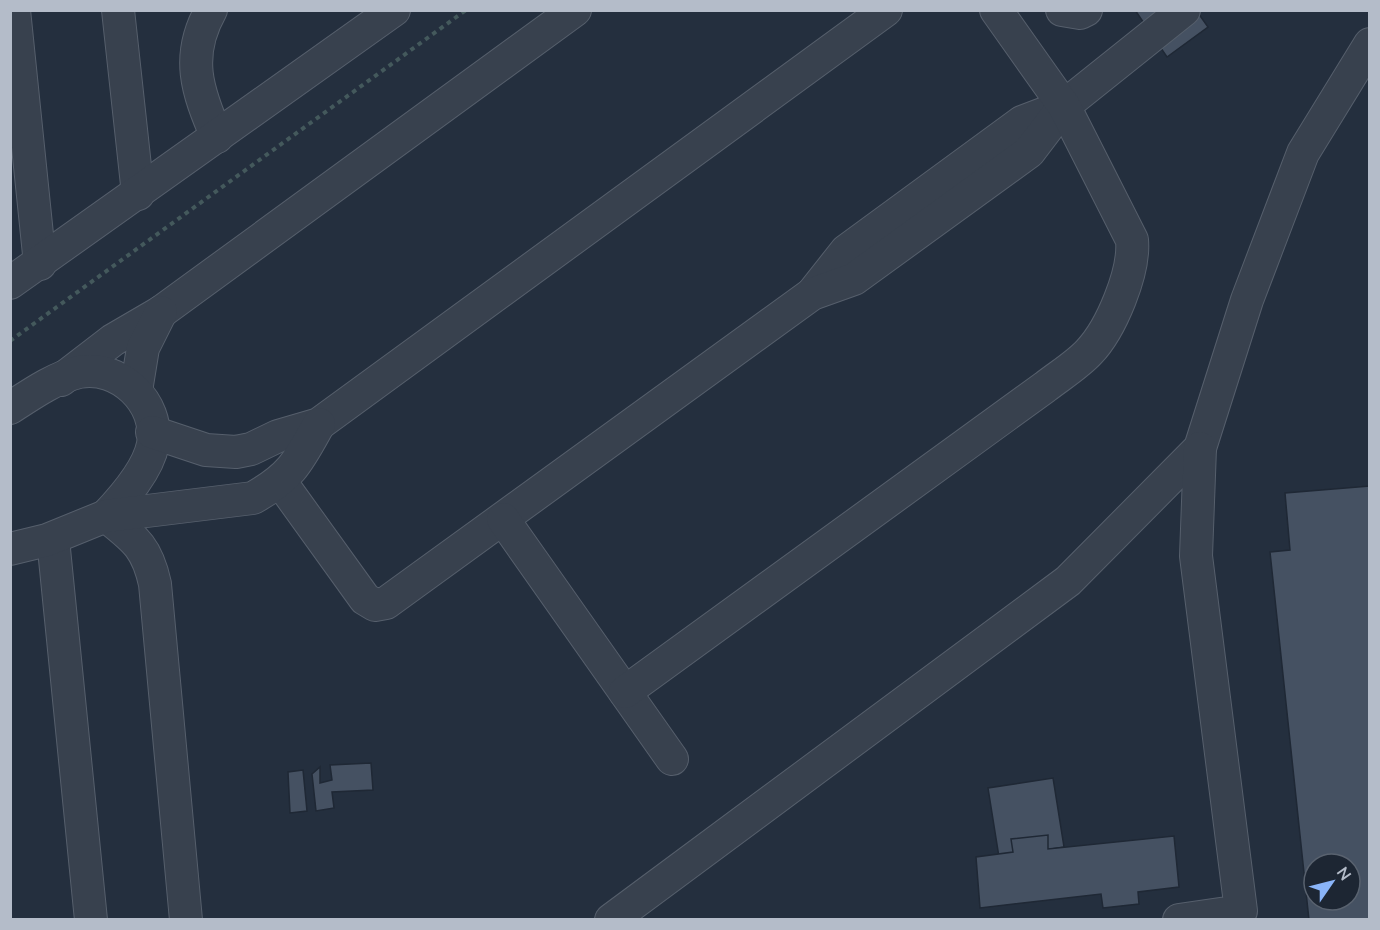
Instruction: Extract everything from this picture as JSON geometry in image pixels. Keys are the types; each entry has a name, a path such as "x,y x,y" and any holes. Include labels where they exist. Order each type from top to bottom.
{"street":[{"path":"14,10 40,264"},
{"path":"118,10 138,194"},
{"path":"212,10 201,29 195,51 206,111 218,137"},
{"path":"10,284 394,10"},
{"path":"61,380 113,340 161,312 575,10"},
{"path":"152,432 206,450 236,452 251,449 278,436 320,424 886,10"},
{"path":"625,692 1089,353 1101,336 1128,276 1133,252 1132,240 1064,106 996,10"},
{"path":"1062,10 1080,13 1086,10"},
{"path":"280,481 362,596 375,605 384,604 812,294 846,251 1022,122 1064,106 1184,10"},
{"path":"1179,920 1241,911 1196,556 1200,448 1247,300 1303,153 1370,44"},
{"path":"136,391 143,348 161,312"},
{"path":"10,408 78,372 92,371 123,380 136,391 150,414 153,443 142,468 123,498 106,516"},
{"path":"10,549 52,538 106,516 253,498 280,481 295,467 320,424"},
{"path":"611,920 1068,581 1200,448"},
{"path":"106,516 141,544 149,560 155,584 186,920"},
{"path":"502,519 672,759"},
{"path":"52,538 92,920"}],"path":[{"path":"10,341 466,10"}],"building":[{"path":"1135,10 1196,10 1208,27 1167,57"},
{"path":"1370,486 1370,920 1309,920 1308,912 1362,912 1362,852 1302,852 1302,854 1270,552 1290,550 1285,493"},
{"path":"371,763 373,790 332,792 334,808 316,811 312,774 320,767 320,783 332,780 330,765"},
{"path":"303,770 307,811 290,813 288,772"},
{"path":"1053,778 1064,847 999,857 988,788"},
{"path":"1048,835 1048,849 1174,836 1179,887 1138,892 1139,904 1103,908 1101,894 980,908 976,857 1013,852 1011,839"}]}
